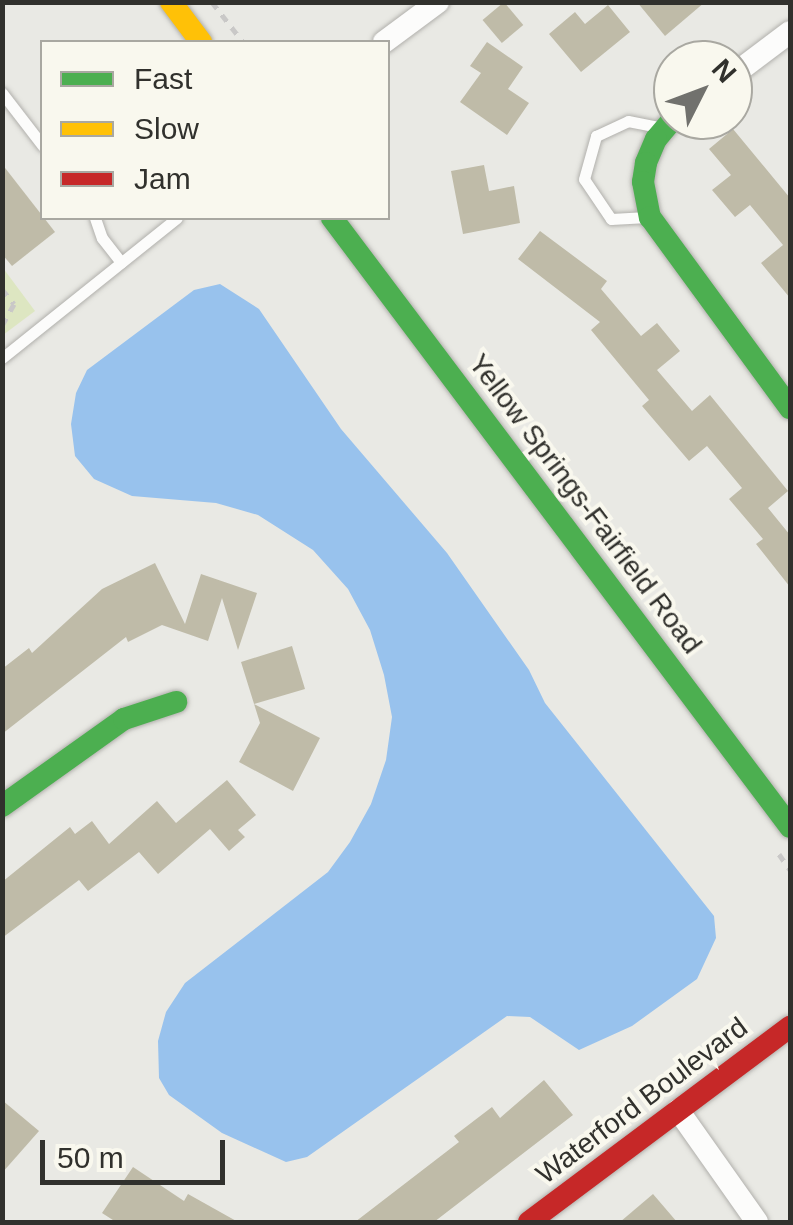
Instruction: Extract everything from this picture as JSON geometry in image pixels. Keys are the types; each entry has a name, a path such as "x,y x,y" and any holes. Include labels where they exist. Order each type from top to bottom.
{"street":[{"path":"171,2 191,36"},
{"path":"387,40 438,2"},
{"path":"753,60 790,32"},
{"path":"660,140 646,163 643,182 650,217 790,408"},
{"name":"Yellow Springs-Fairfield Road","path":"334,220 790,827"},
{"path":"2,806 124,718 176,702"},
{"name":"Waterford Boulevard","path":"529,1222 790,1027"},
{"path":"678,1110 757,1222"}],"lane":[{"path":"2,92 40,141"},
{"path":"650,217 611,219 584,179 596,136 628,121 653,123"},
{"path":"97,220 102,238 122,262"},
{"path":"2,358 174,220"}],"path":[{"path":"212,2 241,40"},
{"path":"2,289 14,304 2,326"}],"green space":[{"path":"3,268 35,311 3,335"}],"water":[{"path":"220,284 259,309 341,429 447,553 529,670 545,703 714,916 716,938 697,979 632,1026 579,1050 530,1017 507,1016 307,1157 286,1162 222,1133 169,1095 159,1078 158,1041 166,1012 185,983 328,872 350,842 371,804 386,760 392,717 384,675 370,630 348,589 313,550 258,515 216,503 132,496 94,479 75,456 71,424 76,393 87,370 194,290"}],"building":[{"path":"504,2 523,25 502,43 483,20"},
{"path":"637,2 705,2 665,36"},
{"path":"608,5 630,32 581,72 549,34 575,12 585,24"},
{"path":"487,42 523,67 508,89 529,103 507,135 460,102 481,73 470,66"},
{"path":"720,140 742,140 790,198 790,298 761,263 783,245 750,205 735,217 712,190 731,175 709,149"},
{"path":"2,164 40,213 40,220 46,220 55,232 12,266 2,254"},
{"path":"484,165 489,191 514,186 520,223 463,234 451,171"},
{"path":"540,231 607,281 601,289 641,336 657,323 680,351 657,370 692,411 710,395 788,491 768,508 790,535 790,587 756,544 763,539 729,499 742,488 707,446 689,461 642,406 649,400 591,330 600,322 518,259"},
{"path":"155,563 185,624 201,574 257,593 238,650 222,598 208,641 162,625 128,642 126,637 2,734 2,669 29,648 32,653 102,589"},
{"path":"292,646 305,689 254,704 241,662"},
{"path":"254,704 320,738 293,791 239,762 260,723"},
{"path":"227,780 256,815 238,830 245,837 229,851 210,829 158,874 139,852 88,891 79,880 2,938 2,882 70,827 75,834 92,821 109,844 157,801 176,823"},
{"path":"544,1080 573,1115 434,1222 355,1222 459,1142 454,1136 492,1107 500,1118"},
{"path":"2,1100 39,1131 2,1173"},
{"path":"133,1167 184,1201 188,1194 238,1222 116,1222 102,1213"},
{"path":"653,1194 677,1222 620,1222"}],"traffic: fast":[{"path":"656,140 643,182 650,217 790,408"},
{"path":"334,220 790,827"},
{"path":"2,806 124,719 176,702"}],"traffic: slow":[{"path":"171,2 200,40"}],"traffic: jam":[{"path":"529,1222 790,1027"}]}
